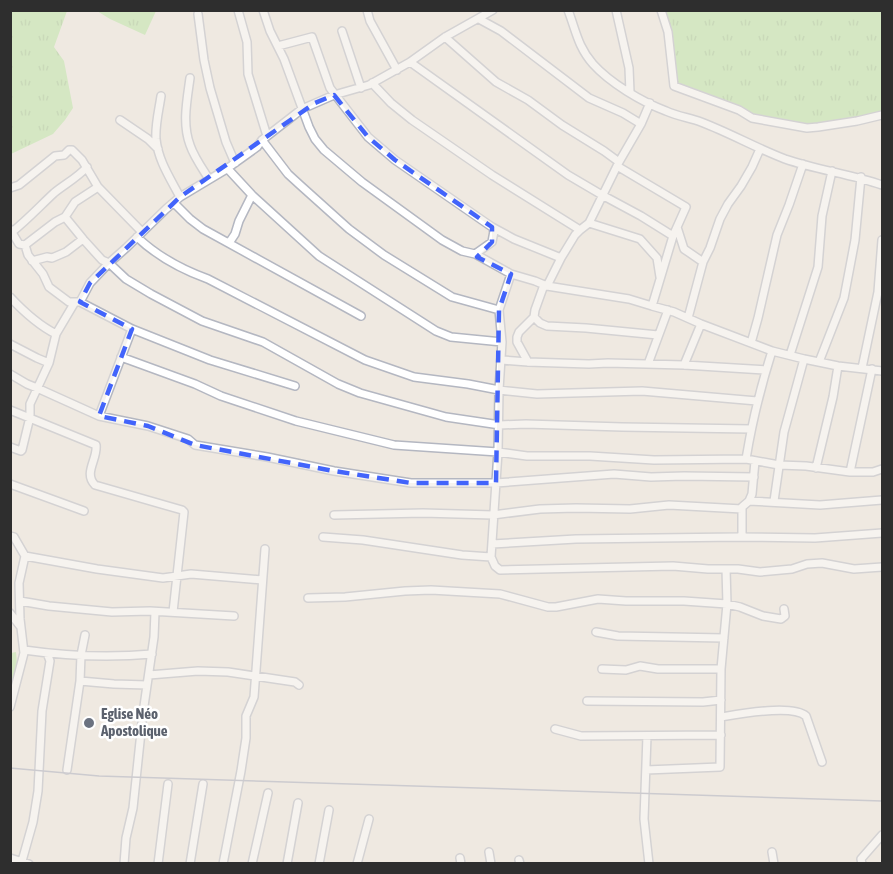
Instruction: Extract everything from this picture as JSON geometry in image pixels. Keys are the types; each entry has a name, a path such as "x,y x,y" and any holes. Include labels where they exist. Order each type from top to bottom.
{"street":[{"path":"238,10 247,42 248,74 265,138 288,174 349,229 384,255 452,297 500,309"},
{"path":"263,10 315,139 346,169 442,240 462,251 475,254 510,274 546,285 628,299 668,310 772,351 838,366 882,371"},
{"path":"367,10 370,21 397,70"},
{"path":"10,447 22,450 30,417 30,404 49,363 56,334 77,302 109,262 180,197 235,163 302,109 334,95 372,83 493,10"},
{"path":"568,10 582,49 594,65 630,92 666,111 730,134 760,149 803,164 861,177 882,185"},
{"path":"616,10 629,68 630,92"},
{"path":"661,10 668,32 674,86 739,110 752,118 807,128 882,115"},
{"path":"198,14 210,88 226,142 235,163"},
{"path":"479,19 501,31 589,98 641,124"},
{"path":"342,31 361,88"},
{"path":"278,46 312,37 330,88 368,137 395,160 492,227 514,239 561,258"},
{"path":"445,37 496,82 528,100 561,125 604,151 618,164 685,206 686,209 673,236 652,306"},
{"path":"410,62 568,175 673,236"},
{"path":"190,78 186,116 188,136 190,146 209,179"},
{"path":"372,83 412,120 492,175 580,230"},
{"path":"160,156 156,129 161,96"},
{"path":"528,362 518,342 519,332 534,317 546,285 561,258 580,230 589,223 650,103"},
{"path":"120,120 157,147 165,169 180,197"},
{"path":"688,318 703,262 720,219 741,186 760,149"},
{"path":"10,188 19,185 55,156 64,155 72,150 87,167 98,187 148,248 190,273 214,282 365,360 414,377 537,394 642,391 757,401"},
{"path":"751,343 777,235 803,164"},
{"path":"87,167 79,176 53,194 28,219 11,230 19,244 25,245 65,217 75,202 98,187"},
{"path":"227,168 252,195 319,256 436,331 451,337 502,342"},
{"path":"790,355 818,267 822,216 832,171"},
{"path":"819,362 844,298 855,240 861,177"},
{"path":"229,243 252,195"},
{"path":"174,203 196,224 362,316"},
{"path":"65,217 102,260 109,262 126,279 151,294 202,321 263,342 338,384 360,393 435,415 498,424 751,429"},
{"path":"589,223 640,239 657,258 660,279"},
{"path":"475,254 492,242 494,231 492,227"},
{"path":"677,227 684,249 703,262"},
{"path":"39,268 83,239"},
{"path":"862,368 878,292 882,240"},
{"path":"25,245 28,255 39,268 49,287 69,302 77,302 132,328 210,360 295,386"},
{"path":"32,261 52,258"},
{"path":"510,274 500,309 502,360 491,557 495,566 500,570 668,566 764,572 822,563 854,568 882,567"},
{"path":"10,297 30,318 56,334"},
{"path":"648,364 668,310"},
{"path":"534,317 547,326 658,335"},
{"path":"684,365 701,324"},
{"path":"99,416 132,328"},
{"path":"10,344 49,363"},
{"path":"746,459 757,401 772,351"},
{"path":"121,357 296,422 394,445 527,456 590,456 654,460 746,459 779,465 850,472 873,472 882,469"},
{"path":"774,501 784,432 804,359"},
{"path":"502,360 684,365 766,370"},
{"path":"816,468 838,366"},
{"path":"850,472 872,369"},
{"path":"10,374 99,416 148,426 188,439 195,446 411,483 496,483 614,474 648,477 754,477"},
{"path":"10,410 96,446 90,472 91,480 95,484 184,512 173,612"},
{"path":"741,537 742,509 752,494 755,461"},
{"path":"10,484 84,511"},
{"path":"749,501 820,505 882,500"},
{"path":"334,515 405,513 493,515 540,509 630,509 669,505 742,509"},
{"path":"492,544 576,539 815,538 882,533"},
{"path":"10,536 14,537 25,556 19,583 20,626 24,650 10,707"},
{"path":"323,537 491,557"},
{"path":"223,864 241,771 246,738 246,716 254,697 265,549"},
{"path":"25,556 163,578 191,574 262,580"},
{"path":"646,770 720,767 721,669 727,603 726,569"},
{"path":"308,598 424,590 500,594 548,607 598,599 727,603 763,616 781,619 785,616 784,609"},
{"path":"20,601 112,612 173,612 234,616"},
{"path":"124,864 152,654 155,612"},
{"path":"10,614 20,626"},
{"path":"596,632 618,636 724,638"},
{"path":"67,770 85,635"},
{"path":"24,650 126,657 152,654"},
{"path":"10,858 26,862 38,790 42,711 50,658 47,653"},
{"path":"602,669 626,670 644,666 658,669 721,669"},
{"path":"149,675 198,671 228,672 295,682 299,685"},
{"path":"80,681 147,685"},
{"path":"587,701 703,702 721,700"},
{"path":"721,717 761,711 800,712 806,716 822,762"},
{"path":"555,729 581,736 721,735"},
{"path":"647,736 644,819 649,864"},
{"path":"158,864 168,783"},
{"path":"190,864 203,784"},
{"path":"252,864 268,794"},
{"path":"287,864 298,803"},
{"path":"319,864 329,810"},
{"path":"357,864 369,819"},
{"path":"862,864 861,859 882,835"},
{"path":"489,852 491,864"},
{"path":"772,852 774,864"}],"highlighted area":[{"path":"334,95 368,137 395,160 492,227 492,242 477,257 511,274 499,310 496,483 411,483 334,471 195,445 148,426 99,416 132,329 80,302 90,283 180,197 315,103"}],"green space":[{"path":"11,10 67,11 54,47 64,61 73,108 53,134 11,154"},
{"path":"97,11 156,11 145,35"},
{"path":"662,11 882,11 882,113 818,126 781,123 742,112 674,85"},
{"path":"16,652 17,664 11,693 11,653"}],"railway":[{"path":"10,768 99,776 882,801"}],"place":[{"name":"Eglise Néo Apostolique","path":"89,723"}]}
